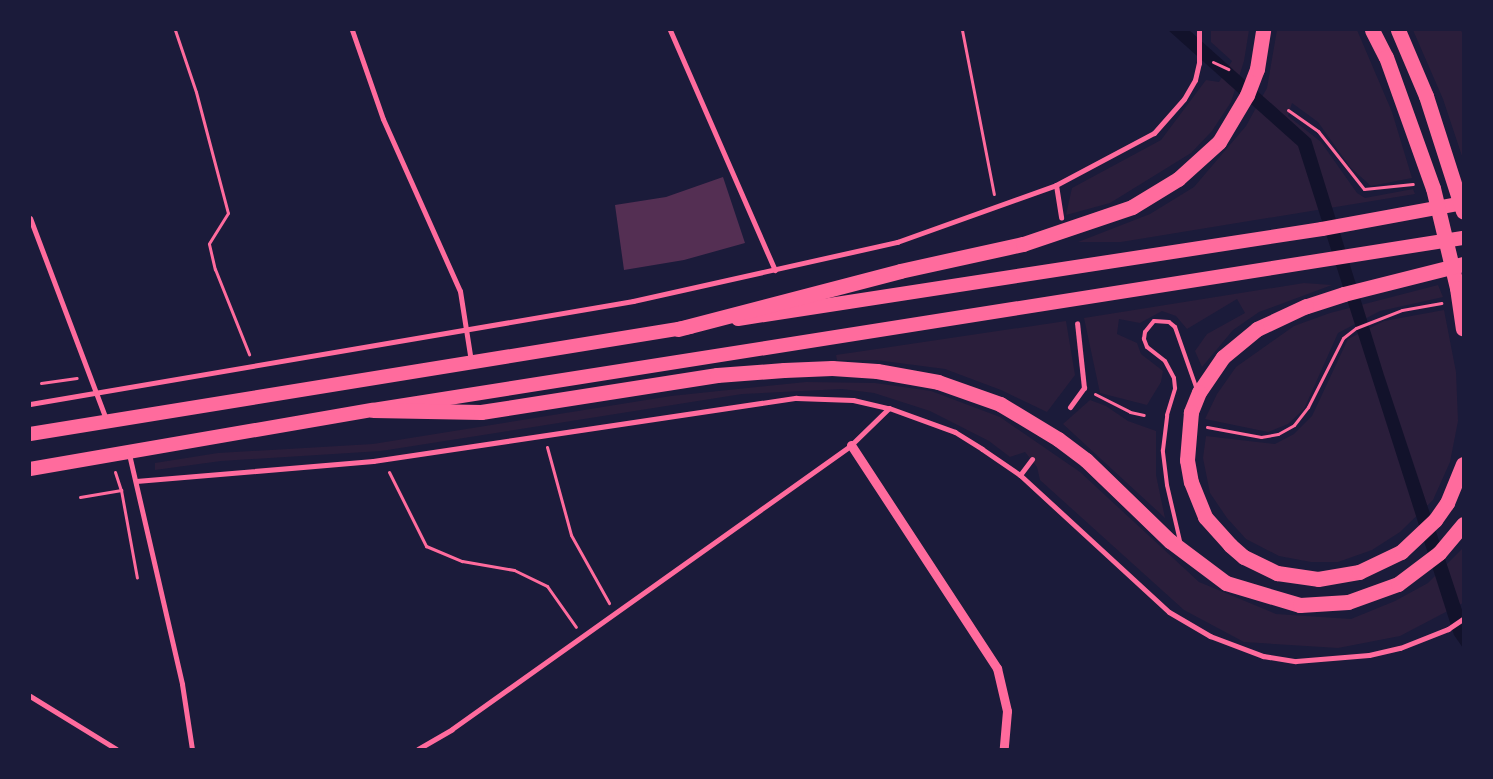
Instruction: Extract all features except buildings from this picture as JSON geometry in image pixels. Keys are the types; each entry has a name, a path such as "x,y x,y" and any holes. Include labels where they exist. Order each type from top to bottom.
{"highway":[{"path":"678,329 900,271 1023,244 1132,207 1178,179 1219,142 1247,95 1257,69 1263,30"},
{"path":"1372,30 1386,57 1427,185 1457,288 1463,329"},
{"path":"1398,30 1426,96 1463,211"},
{"path":"30,434 106,419 1322,229 1463,203"},
{"path":"30,469 373,410 1463,238"},
{"path":"1463,264 1344,294 1279,318 1238,344 1210,373 1198,392 1187,436 1187,460 1197,501 1211,525 1244,557 1277,574 1297,578 1338,578 1380,564 1400,552 1435,520 1447,503 1463,464"},
{"path":"373,410 481,412 717,375 784,370 832,368 910,376 938,382 1000,404 1058,439 1086,460 1182,550 1226,583 1250,592 1300,605 1348,602 1398,584 1439,553 1463,524"}],"street":[{"path":"352,30 383,118 460,291 471,362"},
{"path":"670,30 775,270"},
{"path":"30,404 633,301 897,242 997,208 1056,185 1133,146 1154,133 1174,113 1195,80 1199,63 1199,30"},
{"path":"1056,185 1060,218"},
{"path":"30,218 98,393 106,419"},
{"path":"1070,407 1084,388 1077,322"},
{"path":"136,481 384,460 544,434 796,398 853,400 889,408 955,432 1020,475 1169,612 1210,636 1263,656 1296,661 1368,655 1400,648 1448,628 1463,618"},
{"path":"418,749 452,729 851,445 889,408"},
{"path":"851,445 996,668 1007,710 1004,749"},
{"path":"128,452 182,684 192,749"},
{"path":"1020,475 1032,459"},
{"path":"30,696 116,749"}],"lane":[{"path":"1182,550 1164,467 1164,432 1175,388 1174,378 1165,361 1147,347 1144,339 1145,332 1154,321 1169,322 1175,327 1198,392"}],"path":[{"path":"175,30 196,92 228,213 209,244 213,261 254,366"},
{"path":"962,30 997,208"},
{"path":"1288,110 1318,131 1364,189 1427,185"},
{"path":"1207,427 1261,437 1278,434 1294,425 1308,407 1343,338 1356,328 1402,310 1441,304"},
{"path":"1084,388 1130,412 1144,415"},
{"path":"544,434 571,535 615,613"},
{"path":"384,460 426,546 462,561 514,570 547,586 582,636"},
{"path":"80,497 121,490 137,578"}],"shaded area":[{"path":"1168,30 1189,30 1311,139 1384,375 1463,613 1463,648 1454,635 1298,146"},
{"path":"1211,30 1249,30 1244,61 1231,102 1212,131 1191,153 1110,203 1066,215 1072,188 1161,140 1206,80 1219,82 1232,61 1211,42"},
{"path":"1277,30 1357,30 1392,112 1412,178 1371,186 1350,167 1318,122 1292,103 1288,116 1321,142 1357,193 1365,198 1413,189 1415,194 1121,242 1078,242 1150,214 1194,187 1246,126 1267,88"},
{"path":"1413,30 1461,30 1463,35 1463,159 1443,99"},
{"path":"1304,283 1332,285 1259,312 1233,330 1202,367 1195,351 1207,334 1245,313 1237,299 1187,329 1176,316 1162,311 1140,323 1119,319 1117,334 1137,343 1141,354 1163,371 1161,382 1147,405 1100,393 1084,318"},
{"path":"1438,285 1443,297 1380,311 1338,333 1304,409 1288,424 1268,432 1205,419 1217,394 1236,367 1294,326 1330,313"},
{"path":"1444,310 1456,372 1458,421 1450,462 1433,500 1400,532 1372,550 1338,562 1311,562 1279,556 1246,539 1227,518 1210,493 1203,458 1206,436 1275,444 1294,434 1312,416 1348,339 1384,321"},
{"path":"1066,321 1075,375 1047,412 1001,390 945,369 876,360 837,360 836,355"},
{"path":"806,382 875,383 931,391 1000,417 1080,472 1199,582 1276,614 1351,619 1395,601 1428,583 1463,548 1463,603 1400,636 1338,648 1244,642 1184,610 1040,480 1037,467 1025,452 1010,457 989,441 930,411 874,393 842,389 742,394 381,451 221,461 155,470 155,463 218,453 373,444 671,396"},
{"path":"1090,400 1106,406 1128,421 1156,431 1156,475 1165,518 1063,424"}]}
